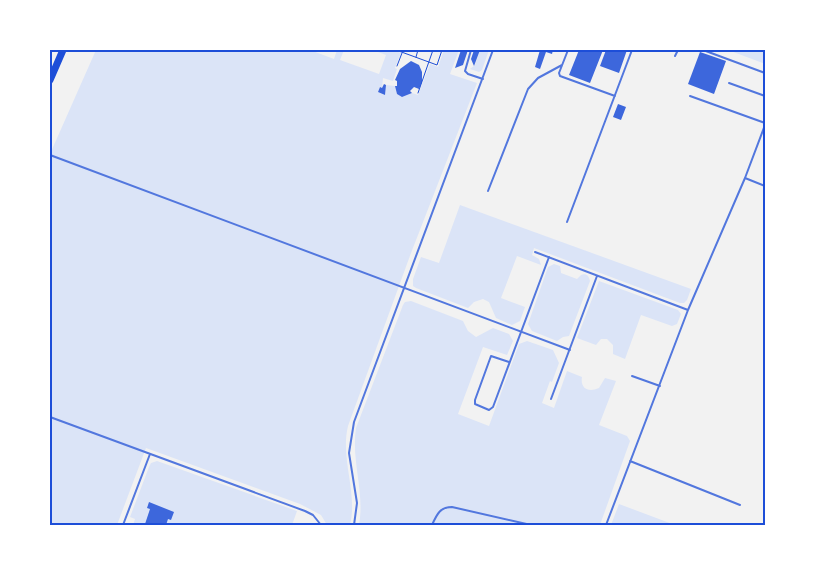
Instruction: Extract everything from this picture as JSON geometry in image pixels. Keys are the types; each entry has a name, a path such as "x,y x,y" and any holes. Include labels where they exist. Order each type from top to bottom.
{"highway":[{"path":"50,80 63,50"}],"lane":[{"path":"471,50 465,71 468,74 483,79"},
{"path":"354,525 357,503 349,453 351,432 493,50"},
{"path":"568,50 559,75 561,77 615,96"},
{"path":"566,222 632,50"},
{"path":"676,56 678,50"},
{"path":"704,50 765,73"},
{"path":"488,191 528,89 538,78 562,65"},
{"path":"730,83 765,96"},
{"path":"606,525 688,310 745,178 765,124 690,96"},
{"path":"50,155 570,350"},
{"path":"745,178 765,186"},
{"path":"535,252 688,310"},
{"path":"510,362 494,356 491,357 475,404 489,410 492,409 510,362 520,332 549,257"},
{"path":"552,399 597,276"},
{"path":"632,376 660,386"},
{"path":"50,417 306,511 313,515 321,525"},
{"path":"123,525 150,454"},
{"path":"630,461 740,505"},
{"path":"432,525 440,510 445,507 532,525"}],"path":[{"path":"396,50 437,65 442,50"},
{"path":"416,57 418,50"},
{"path":"418,93 433,50"},
{"path":"397,66 402,52"}],"shaded area":[{"path":"96,50 310,50 334,59 337,50 344,50 340,60 379,74 386,55 373,50 393,50 401,53 395,68 397,69 393,81 383,78 382,88 380,87 378,92 385,95 386,85 395,86 397,94 402,97 412,93 418,95 430,64 438,67 444,50 459,50 450,74 477,83 411,253 348,426 346,451 352,500 350,525 327,525 321,515 300,504 146,448 117,525 50,525 50,154"},
{"path":"480,50 489,50 482,70 479,72 470,69 475,65"},
{"path":"728,50 765,50 765,64"},
{"path":"460,205 691,289 687,300 684,303 680,303 534,248 532,255 539,259 541,265 517,256 501,298 525,307 520,321 512,325 496,318 489,302 483,299 474,302 468,308 416,288 413,286 413,279 421,257 439,263"},
{"path":"554,264 560,266 561,273 577,279 583,274 588,276 590,281 569,336 557,341 532,331 528,324 548,267"},
{"path":"599,281 678,310 681,314 677,324 672,326 641,315 625,359 613,354 613,345 607,339 601,339 596,345 577,338"},
{"path":"411,301 463,321 468,331 476,337 493,328 509,334 513,341 507,355 483,347 458,414 489,426 519,344 527,341 553,350 559,363 542,403 554,408 567,371 582,377 582,384 588,390 599,388 605,378 616,381 599,425 627,436 630,441 600,525 359,525 360,501 355,452 356,428 403,305 405,302"},
{"path":"157,461 297,511 292,525 133,525 135,519 130,517 149,467 151,463"},
{"path":"619,504 675,525 611,525"}],"building":[{"path":"461,50 468,50 463,65 455,68"},
{"path":"474,50 480,50 474,66 471,59"},
{"path":"540,50 553,50 552,54 546,52 540,69 535,67"},
{"path":"579,50 603,50 590,83 569,75"},
{"path":"606,50 627,50 619,73 600,66"},
{"path":"700,52 726,61 714,94 688,84"},
{"path":"411,61 419,65 422,72 422,82 419,89 414,87 410,91 412,93 402,97 397,94 395,86 397,86 397,81 395,80 400,69"},
{"path":"384,84 386,85 385,95 378,92"},
{"path":"618,104 626,107 621,120 613,117"},
{"path":"149,502 174,512 171,520 168,519 166,525 142,525 143,523 145,524 150,509 147,508"}]}
